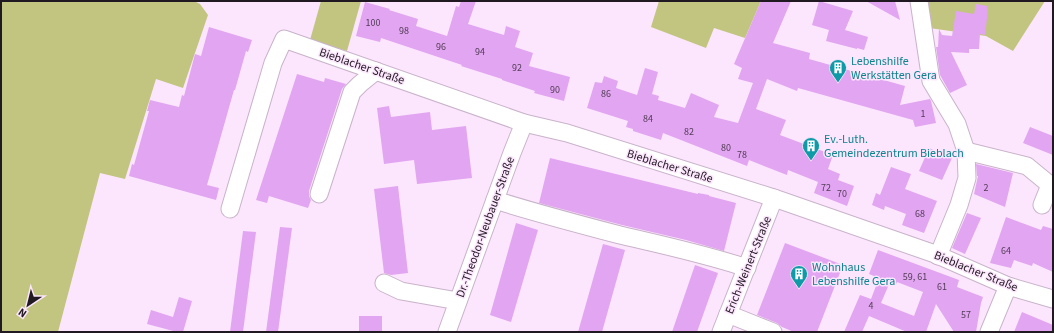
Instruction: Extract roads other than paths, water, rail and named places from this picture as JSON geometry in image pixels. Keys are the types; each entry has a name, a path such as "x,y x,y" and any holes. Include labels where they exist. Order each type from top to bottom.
{"street":[{"path":"919,1 931,80 957,124 966,151 967,178 959,205 938,256"},
{"name":"Bieblacher Straße","path":"230,209 273,63 284,39 524,123 567,133 774,198 938,256 1008,286 1053,299"},
{"path":"319,194 352,92 376,71"},
{"name":"Dr.-Theodor-Neubauer-Straße","path":"447,332 524,123"},
{"path":"966,151 1027,166 1050,185 1042,205"},
{"name":"Erich-Weinert-Straße","path":"721,332 774,198"},
{"path":"495,200 536,213 604,231 721,259 747,268"},
{"path":"384,283 401,290 458,301"},
{"path":"989,332 1008,286"},
{"path":"728,314 773,332"}],"place":[{"name":"Lebenshilfe Werkstätten Gera","path":"838,83"},
{"name":"Ev.-Luth. Gemeindezentrum Bieblach","path":"811,161"},
{"name":"Wohnhaus Lebenshilfe Gera","path":"799,289"}]}
